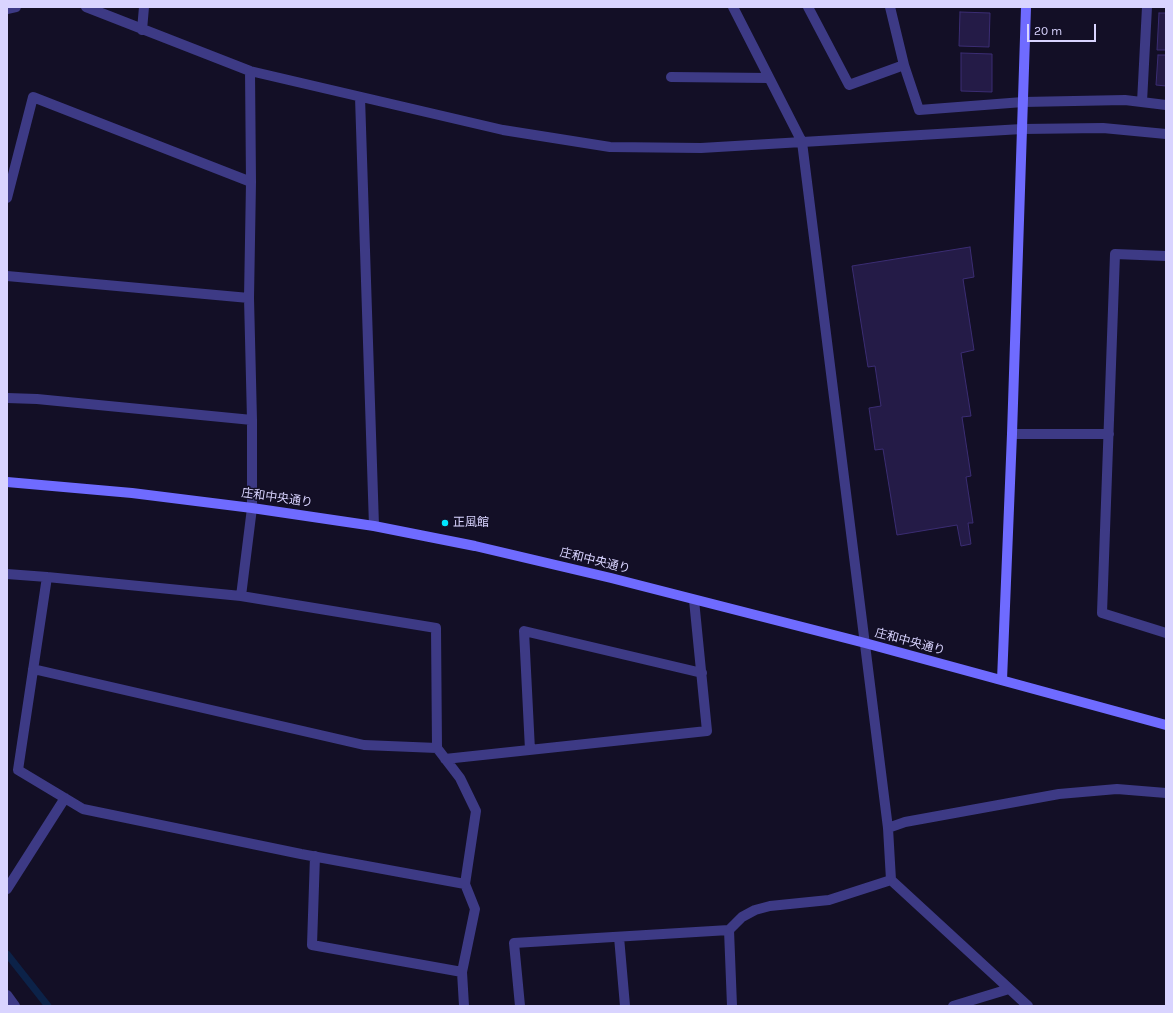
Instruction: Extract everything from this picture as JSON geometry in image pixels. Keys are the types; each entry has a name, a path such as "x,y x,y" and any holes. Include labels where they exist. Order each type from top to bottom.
{"street":[{"path":"7,9 16,7"},
{"path":"86,7 250,72 503,130 610,147 701,148 1022,129 1103,128 1166,134"},
{"path":"142,30 144,7"},
{"path":"733,7 802,142 888,828 891,880 1028,1006"},
{"path":"808,7 850,85 904,65"},
{"path":"890,7 904,65 918,110 1023,102 1125,100 1166,106"},
{"path":"1002,680 1012,434 1026,7"},
{"path":"1142,102 1147,7"},
{"path":"241,596 252,508 252,420 249,298 251,182 250,72"},
{"path":"671,77 769,78"},
{"path":"7,198 34,97 251,182"},
{"path":"360,97 374,526"},
{"path":"1166,256 1115,254 1102,613 1166,633"},
{"path":"7,276 249,298"},
{"path":"7,398 45,400 252,420"},
{"path":"1012,434 1109,434"},
{"name":"庄和中央通り","path":"7,482 132,493 252,508 374,526 482,548 611,578 865,643 1166,725"},
{"path":"7,574 241,596 436,628 437,748 460,778 476,811 465,884 475,909 462,972 464,1006"},
{"path":"47,577 18,770 83,809 316,856 465,884"},
{"path":"445,758 707,731 694,600"},
{"path":"530,750 524,631 702,673"},
{"path":"33,669 364,745 437,748"},
{"path":"888,828 905,822 1059,794 1117,789 1166,793"},
{"path":"7,888 65,798"},
{"path":"316,856 312,945 462,972"},
{"path":"520,1006 514,944 729,930 742,917 755,910 770,906 829,900 891,880"},
{"path":"729,930 732,1006"},
{"path":"619,937 625,1006"},
{"path":"952,1006 1009,989"},
{"path":"7,995 15,1006"}],"building":[{"path":"960,12 990,13 989,47 959,46"},
{"path":"1159,13 1166,13 1166,50 1157,50"},
{"path":"961,53 992,54 992,92 961,91"},
{"path":"1158,55 1166,55 1166,86 1156,85"},
{"path":"970,247 974,277 963,279 974,350 961,353 971,416 962,417 971,476 966,477 973,523 968,523 971,544 961,546 957,525 897,535 883,449 875,450 869,408 881,406 875,366 868,367 852,266"}],"waterway":[{"path":"7,954 48,1006"}],"place":[{"name":"正風館","path":"445,523"}]}
